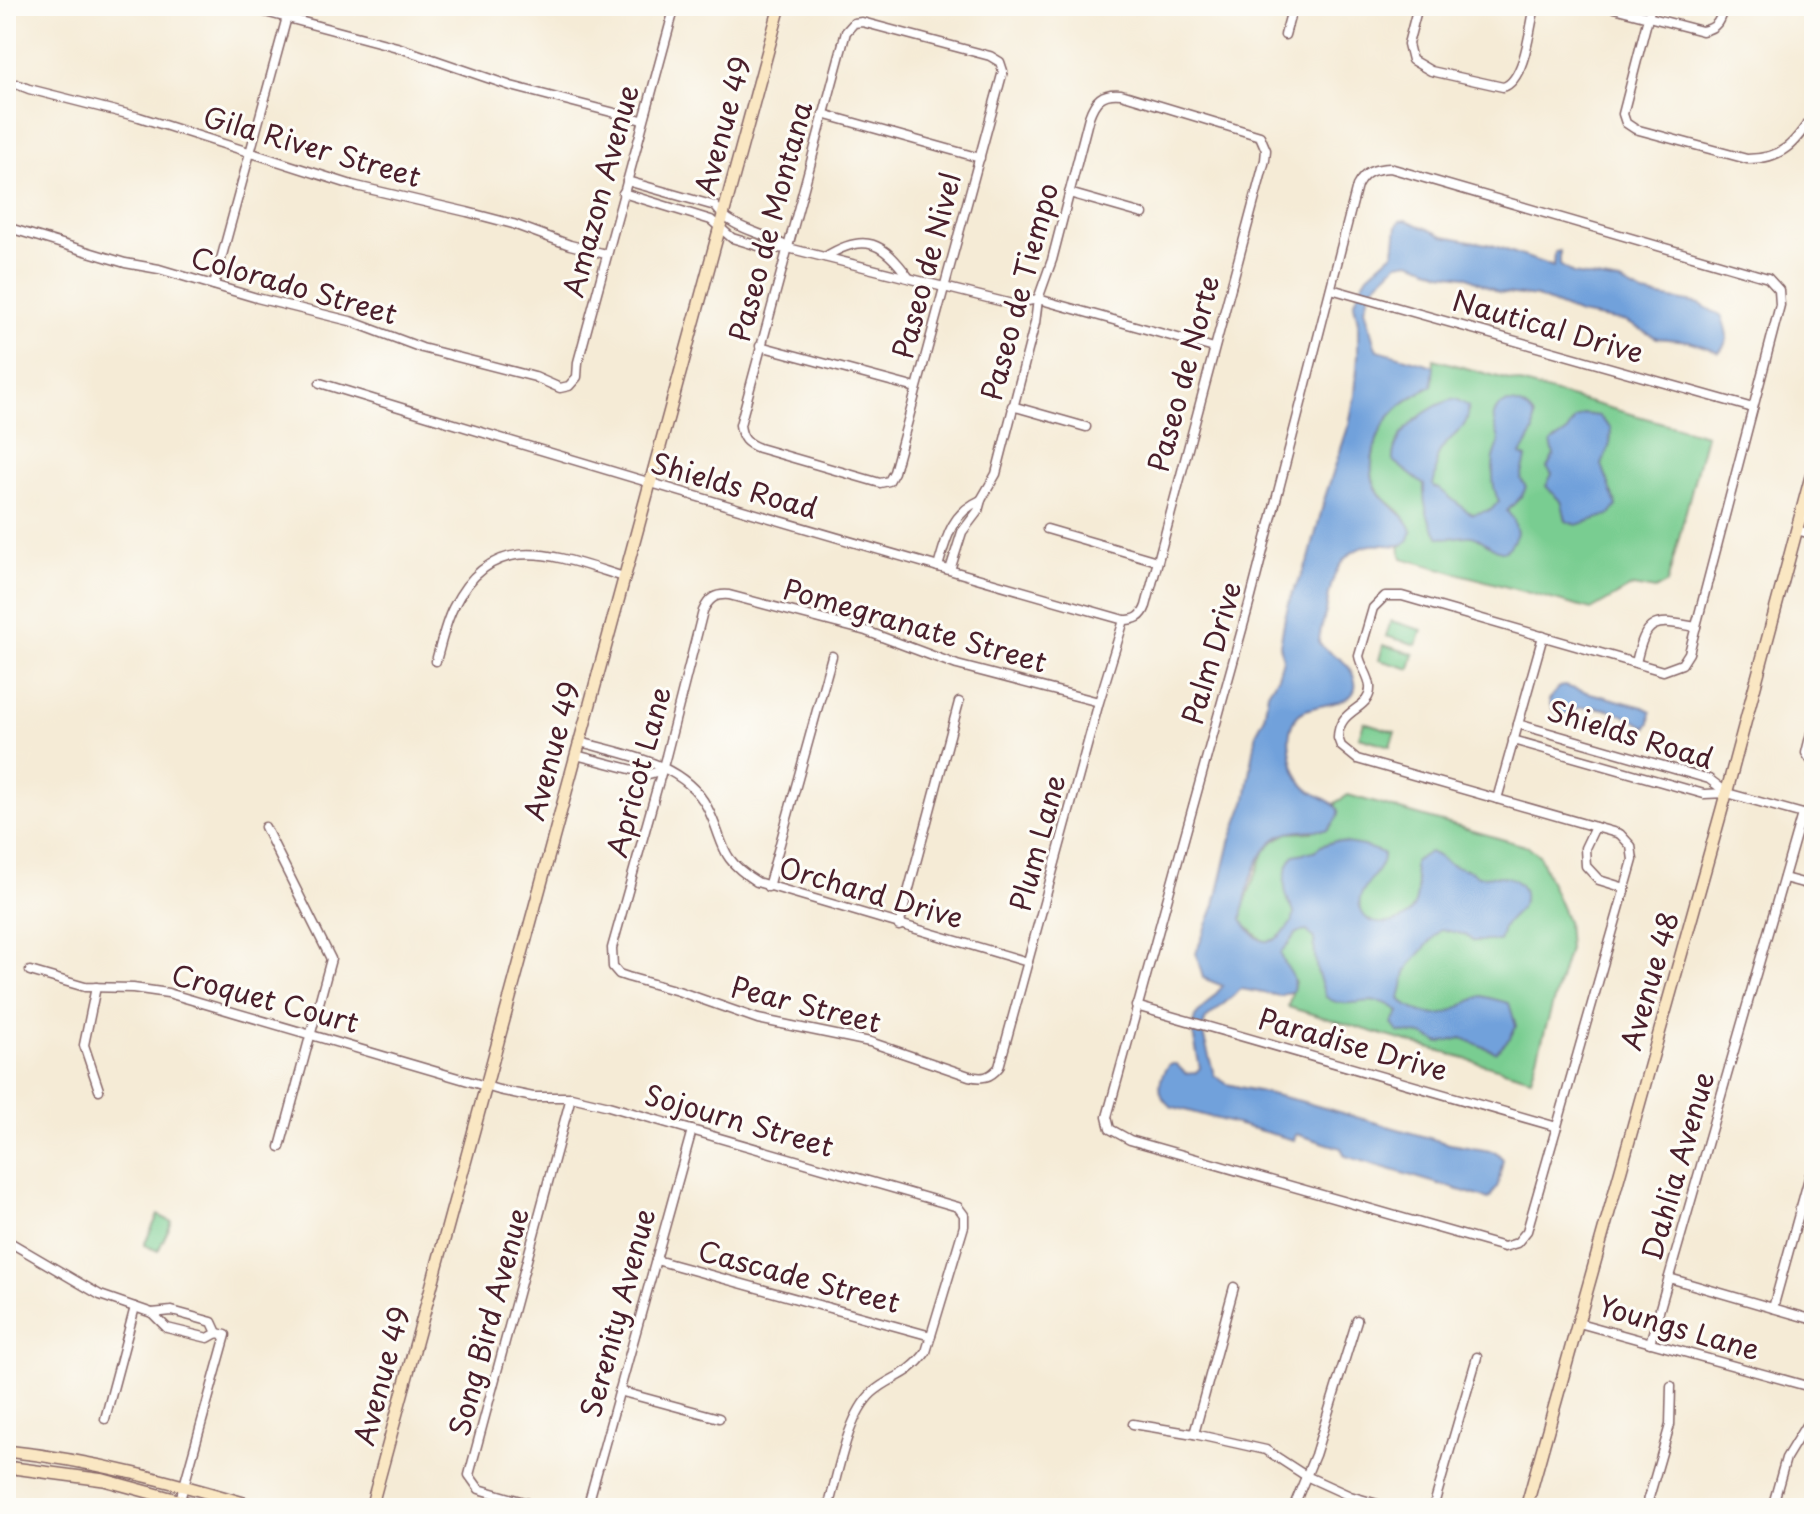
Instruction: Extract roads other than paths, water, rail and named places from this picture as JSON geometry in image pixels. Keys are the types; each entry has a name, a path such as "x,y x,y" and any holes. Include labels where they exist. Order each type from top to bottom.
{"main road":[{"name":"Avenue 49","path":"371,1508 780,6"},
{"name":"Avenue 48","path":"1526,1508 1727,793 1814,465"},
{"path":"6,1451 96,1464 261,1508"},
{"path":"6,1467 104,1480 207,1508"}],"street":[{"path":"243,6 397,47 511,86 642,120"},
{"path":"214,285 290,6"},
{"name":"Amazon Avenue","path":"569,386 577,377 578,362 606,254 675,6"},
{"path":"1285,35 1293,6"},
{"path":"1418,6 1408,44 1412,60 1431,71 1495,87 1510,85 1519,72 1535,6"},
{"path":"1606,6 1702,31 1712,29 1720,21 1724,6"},
{"path":"1651,6 1623,114 1626,123 1635,129 1747,159 1764,159 1781,153 1795,141 1814,114"},
{"name":"Paseo de Nivel","path":"854,23 870,23 990,56 1000,62 1003,71 894,472 889,481"},
{"name":"Paseo de Montana","path":"854,23 846,32 823,114 742,413 741,436 759,448 880,483 889,481"},
{"name":"Gila River Street","path":"6,80 29,89 139,117 352,185 490,218 606,254"},
{"name":"Paseo de Tiempo","path":"950,570 962,532 978,511 996,474 1035,323 1038,299 1052,260 1093,107 1101,96 1121,94 1245,130 1264,141"},
{"path":"823,114 980,158"},
{"name":"Paseo de Norte","path":"1139,618 1146,606 1265,160 1264,141"},
{"name":"Palm Drive","path":"1390,168 1768,278 1779,290 1780,305 1687,659 1676,668 1663,671 1402,596 1385,596 1373,608 1359,656 1368,677 1370,693 1365,704 1341,721 1338,738 1346,752 1357,759 1620,834 1631,846 1633,860 1557,1127 1523,1238 1511,1246 1498,1247 1121,1137 1110,1129 1107,1111 1251,597 1331,289 1361,179 1371,170 1390,168"},
{"path":"627,181 715,206 732,238 768,249 788,248 1012,304 1038,299 1214,348"},
{"path":"623,193 722,224"},
{"path":"1069,193 1143,214"},
{"name":"Colorado Street","path":"6,227 71,248 350,321 422,348 535,377 560,388 569,386"},
{"path":"825,258 851,243 871,244 890,254 909,279"},
{"name":"Nautical Drive","path":"1331,289 1753,408"},
{"path":"760,346 916,388"},
{"name":"Shields Road","path":"320,383 650,485 1124,620 1139,618"},
{"path":"1012,406 1086,427"},
{"name":"Paseo de Tiempo","path":"938,567 953,523 960,513 981,500"},
{"path":"1800,517 1814,520"},
{"path":"1047,529 1157,561"},
{"path":"1797,530 1814,535"},
{"path":"436,661 451,611 469,579 494,561 518,554 548,554 624,577"},
{"name":"Pomegranate Street","path":"718,594 866,631 957,665 1099,702"},
{"name":"Apricot Lane","path":"613,967 612,948 663,770 703,611 708,600 718,594"},
{"name":"Plum Lane","path":"992,1076 999,1067 1124,620"},
{"path":"1636,663 1645,632 1654,624 1667,621 1696,627"},
{"path":"1497,799 1543,636"},
{"path":"768,887 832,656"},
{"path":"899,926 959,702"},
{"path":"1814,721 1806,753 1814,765"},
{"name":"Shields Road","path":"1518,724 1709,779 1727,793"},
{"name":"Shields Road","path":"1513,740 1704,794 1727,793 1814,817"},
{"name":"Orchard Drive","path":"580,742 652,761 695,789 706,805 726,857 747,876 768,887 1028,962"},
{"name":"Orchard Drive","path":"576,755 649,774 663,770"},
{"name":"Dahlia Avenue","path":"1650,1343 1802,814"},
{"path":"265,827 331,959 280,1147"},
{"path":"1595,827 1585,848 1586,866 1599,880 1625,888"},
{"path":"1784,878 1814,886"},
{"name":"Pear Street","path":"613,967 619,974 743,1015 851,1037 969,1076 992,1076"},
{"name":"Croquet Court","path":"30,971 85,987 168,993 486,1086"},
{"path":"96,987 84,1045 99,1090"},
{"name":"Paradise Drive","path":"1136,1006 1557,1127"},
{"name":"Sojourn Street","path":"486,1086 533,1097 571,1097 958,1207 964,1215 964,1226 931,1336"},
{"name":"Song Bird Avenue","path":"544,1508 479,1489 469,1475 571,1097"},
{"name":"Serenity Avenue","path":"587,1508 692,1130"},
{"path":"1773,1308 1814,1160"},
{"path":"1800,1209 1814,1213"},
{"path":"6,1240 100,1295 152,1313 172,1311 212,1322 222,1334"},
{"name":"Cascade Street","path":"656,1260 931,1336"},
{"path":"1669,1278 1814,1320"},
{"path":"1194,1434 1234,1287"},
{"path":"105,1419 135,1307"},
{"path":"152,1313 167,1328 208,1338 222,1334"},
{"path":"1293,1508 1357,1320"},
{"name":"Youngs Lane","path":"1579,1323 1814,1388"},
{"path":"180,1500 222,1334"},
{"path":"828,1508 855,1418 865,1400 876,1389 915,1367 926,1352 931,1336"},
{"path":"1433,1508 1477,1357"},
{"path":"1646,1508 1670,1425 1671,1386"},
{"path":"619,1391 719,1418"},
{"path":"1133,1424 1266,1450 1306,1476 1350,1496 1391,1508"},
{"path":"1772,1508 1786,1458 1806,1425"}],"water":[{"path":"1406,220 1444,236 1492,245 1554,267 1555,252 1560,251 1560,265 1573,274 1620,282 1643,294 1700,304 1722,317 1727,336 1719,352 1689,341 1657,338 1626,322 1579,314 1537,297 1498,292 1466,276 1442,273 1410,261 1398,263 1371,289 1365,308 1378,350 1434,366 1432,386 1403,403 1382,428 1372,462 1374,484 1379,493 1406,520 1412,531 1408,542 1403,544 1371,545 1351,553 1334,576 1319,643 1348,666 1355,679 1355,689 1351,696 1343,700 1299,714 1291,727 1289,744 1299,779 1312,792 1336,806 1338,815 1327,830 1292,832 1273,841 1254,872 1242,919 1261,940 1278,937 1294,917 1285,886 1291,859 1294,855 1314,851 1335,841 1383,853 1379,868 1360,897 1363,914 1375,923 1393,922 1410,913 1417,895 1414,862 1429,852 1478,876 1508,877 1523,889 1524,902 1506,923 1499,941 1473,941 1465,935 1441,929 1410,965 1400,999 1414,1009 1436,1015 1451,1012 1482,996 1509,1003 1516,1026 1510,1038 1496,1052 1462,1038 1440,1043 1422,1035 1398,1032 1392,1024 1399,1012 1390,1005 1371,1001 1335,1002 1326,997 1317,969 1314,939 1307,931 1297,933 1281,953 1292,975 1293,991 1280,996 1241,989 1206,1019 1202,1030 1214,1075 1227,1084 1300,1101 1450,1144 1496,1152 1503,1159 1498,1185 1489,1199 1345,1156 1341,1148 1296,1134 1294,1140 1170,1106 1162,1097 1160,1086 1169,1064 1176,1064 1186,1074 1195,1073 1200,1068 1192,1029 1195,1017 1223,986 1203,978 1196,953 1215,905 1230,842 1246,799 1257,731 1264,718 1268,692 1278,676 1283,659 1280,645 1291,596 1309,559 1349,424 1358,355 1358,322 1354,304 1368,275 1394,252 1397,226 1400,221"},
{"path":"1456,399 1468,406 1468,414 1463,427 1439,453 1433,484 1473,514 1491,510 1499,501 1493,475 1499,440 1494,425 1497,409 1514,403 1526,408 1534,417 1534,431 1521,455 1526,458 1521,479 1526,487 1507,511 1514,520 1517,533 1507,550 1496,550 1471,536 1439,537 1427,512 1424,485 1393,461 1398,440 1414,421 1435,406"},
{"path":"1584,414 1599,416 1611,429 1610,444 1602,465 1617,506 1609,515 1576,525 1566,521 1562,503 1546,486 1552,474 1547,468 1554,455 1551,443"},
{"path":"1559,687 1643,707 1651,711 1650,723 1647,727 1606,709 1588,707 1559,713 1549,700"}]}
